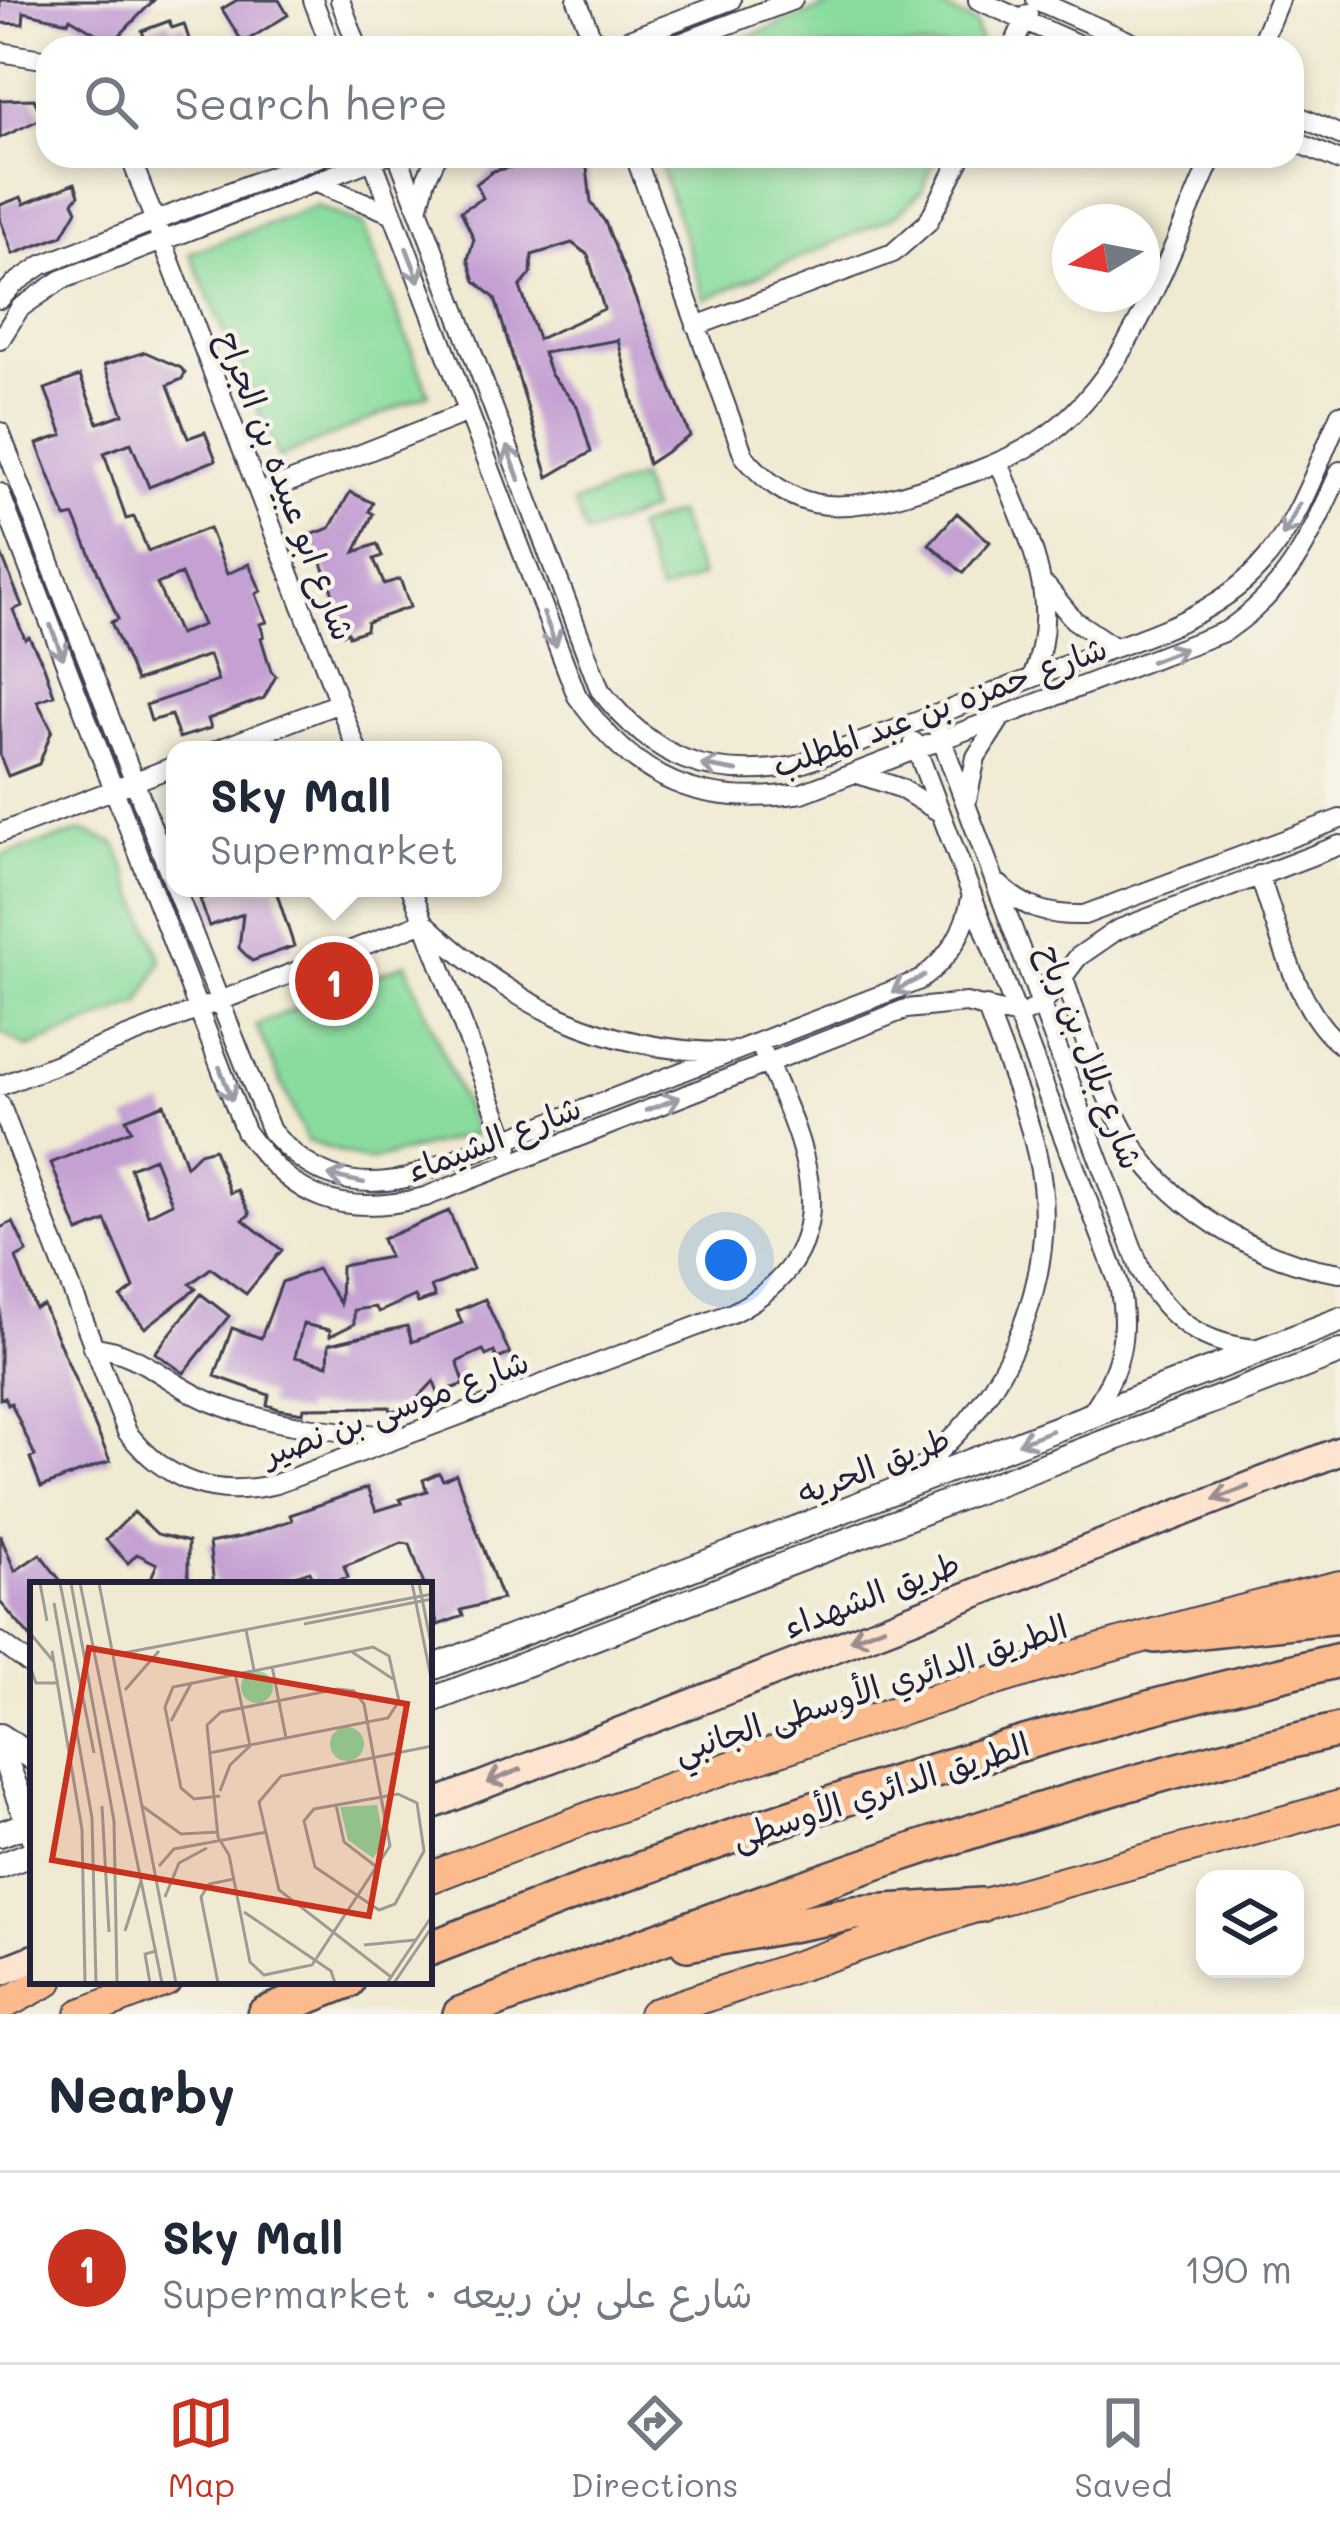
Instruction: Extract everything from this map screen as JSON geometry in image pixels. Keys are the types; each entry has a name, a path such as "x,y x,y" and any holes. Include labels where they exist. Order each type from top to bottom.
{"highway":[{"name":"الطريق الدائري الأوسطى الجانبي","path":"432,1877 779,1752 1155,1636 1340,1586"},
{"path":"1155,1636 1340,1616"},
{"name":"الطريق الدائري الأوسطى","path":"432,1948 622,1874 856,1794 1111,1718 1340,1660"},
{"name":"الطريق الدائري الأوسطى","path":"460,2014 754,1902 968,1831 1130,1783 1340,1730"},
{"path":"654,2014 981,1905 1340,1806"},
{"path":"614,1955 855,1913 981,1905"},
{"path":"0,2006 42,1984"},
{"path":"81,2014 158,1984"},
{"path":"264,2014 340,1984"}],"main road":[{"name":"طريق الشهداء","path":"432,1805 1340,1451"},
{"path":"0,1972 30,1960"}],"street":[{"path":"313,0 326,36"},
{"path":"340,0 354,36"},
{"path":"577,0 591,36"},
{"path":"637,36 731,0"},
{"path":"698,36 793,0"},
{"path":"978,0 1059,36"},
{"path":"1018,36 1035,0 1117,36"},
{"path":"1264,36 1279,0"},
{"path":"0,52 36,58"},
{"path":"1304,118 1340,135"},
{"path":"1304,145 1340,161"},
{"name":"شارع ابو عبيده بن الجراح","path":"134,168 354,741"},
{"path":"0,299 42,265 289,168"},
{"path":"0,340 20,308 39,292 351,168"},
{"name":"شارع حمزه بن عبد المطلب","path":"379,168 577,696 602,733 634,762 673,784 715,796 758,800 802,793 1226,631 1280,586 1300,557 1340,472"},
{"name":"شارع حمزه بن عبد المطلب","path":"403,168 600,690 652,744 685,761 721,770 759,772 795,766 1211,606 1259,568 1294,518 1340,414"},
{"path":"418,209 431,168"},
{"path":"639,168 744,456 779,491 802,501 838,506 881,500 999,462 1040,440 1072,415 1124,351 1208,168"},
{"path":"696,326 893,254 928,222 956,168"},
{"path":"316,183 393,214"},
{"path":"259,494 468,412"},
{"name":"شارع الشيماء","path":"0,432 166,864"},
{"path":"999,462 1044,583 1046,631 1032,678"},
{"name":"شارع الشيماء","path":"0,493 244,1131 269,1166 303,1191 342,1205 384,1207 424,1197 906,1009 946,1003 986,1006 1018,1016"},
{"path":"1044,583 1074,620 1114,647"},
{"path":"240,741 339,703"},
{"name":"شارع بلال بن رباح","path":"933,716 1141,1271 1156,1298 1178,1321 1233,1347 1264,1349"},
{"path":"966,804 976,757 1003,717"},
{"name":"شارع بلال بن رباح","path":"908,726 1118,1281 1124,1309 1118,1366 1089,1416"},
{"path":"0,833 166,770"},
{"path":"855,773 900,788 941,813"},
{"path":"993,878 1011,897 1034,910 1084,915 1340,819"},
{"path":"1018,1016 1041,1006 1062,974 1096,942 1117,930 1340,845"},
{"path":"1259,875 1305,1000 1317,1023 1340,1043"},
{"name":"شارع الشيماء","path":"179,897 271,1132 317,1172 346,1182 376,1184 406,1178 920,980 957,943 972,894"},
{"path":"414,897 515,1162"},
{"path":"0,1086 424,922"},
{"path":"424,922 489,978 565,1021 649,1046 736,1052"},
{"path":"1062,974 1104,1091 1126,1134 1154,1171 1225,1230 1266,1252 1340,1273"},
{"path":"909,1517 898,1489 968,1420 997,1382 1034,1296 1042,1249 1037,1155 986,1006"},
{"name":"شارع موسى بن نصير","path":"0,1104 128,1432 145,1455 167,1472 220,1491 249,1491 758,1300 796,1258 813,1203 802,1146 759,1043"},
{"name":"طريق الحريه","path":"432,1668 1340,1320"},
{"path":"92,1347 136,1357 203,1399 240,1413 316,1430 403,1436"},
{"name":"طريق الحريه","path":"432,1700 1340,1352"},
{"path":"622,1595 632,1623"},
{"path":"0,1642 30,1665"},
{"path":"0,1736 30,1756"},
{"path":"0,1747 30,1822"},
{"path":"1,1832 15,1860"}],"green space":[{"path":"843,0 926,0 975,23 978,36 751,36"},
{"path":"661,168 931,168 922,191 897,215 705,299"},
{"path":"316,206 363,225 429,394 279,458 190,253"},
{"path":"639,478 651,510 586,535 574,503"},
{"path":"677,513 701,577 660,593 636,528"},
{"path":"83,831 116,844 162,961 140,1003 28,1048 0,1032 0,856"},
{"path":"406,963 476,1134 368,1161 307,1141 256,1025"}],"building":[{"path":"0,0 154,0 119,36 100,36 70,18 68,22 24,12 23,24 0,23"},
{"path":"237,0 279,0 288,15 254,36 239,36 222,9"},
{"path":"169,21 172,28 184,24 188,36 144,36 142,31"},
{"path":"34,99 36,121 0,138 0,100"},
{"path":"587,168 591,202 605,222 690,436 648,464 618,340 543,353 551,375 577,406 591,452 548,477 495,298 475,281 468,259 474,239 461,211 483,198 476,184 493,171","holes":["572,243 588,255 604,309 538,339 520,287 531,274 532,255"]},
{"path":"75,183 77,210 62,236 13,254 0,205 21,197 24,204"},
{"path":"145,352 181,368 182,379 168,385 188,438 205,432 216,460 149,487 131,443 104,453 126,519 134,517 148,551 209,528 227,574 249,564 261,591 256,594 267,622 260,624 261,638 276,676 264,698 208,719 211,728 179,738 171,715 151,721 146,705 218,681 209,655 136,681 111,622 118,619 74,516 66,518 37,444 63,435 45,389 80,376 98,423 123,414 104,365","holes":["181,574 203,625 179,634 157,584"]},
{"path":"350,492 373,503 369,511 373,514 355,552 377,544 382,556 374,559 384,584 400,579 410,607 367,622 366,630 349,636 342,634 318,552 307,556 302,538 330,528"},
{"path":"957,513 990,542 963,573 929,544"},
{"path":"0,551 22,606 13,610 54,695 37,701 52,730 39,764 8,776 0,756"},
{"path":"278,897 294,946 252,961 239,948 243,914 209,926 200,899"},
{"path":"164,1104 186,1166 199,1153 214,1149 230,1193 238,1190 250,1214 243,1220 282,1250 246,1294 211,1268 190,1284 196,1289 145,1328 121,1298 134,1288 106,1221 78,1232 51,1163 131,1130 126,1119","holes":["154,1158 172,1203 148,1215 130,1168"]},
{"path":"449,1211 473,1269 431,1287 435,1297 418,1303 415,1296 379,1312 375,1307 354,1310 354,1324 330,1336 330,1330 303,1324 295,1357 328,1365 329,1344 407,1326 412,1342 462,1323 457,1311 485,1299 510,1354 497,1359 494,1352 486,1356 483,1350 457,1362 465,1384 438,1393 434,1381 414,1407 391,1411 390,1407 304,1408 303,1413 279,1409 267,1405 269,1395 215,1376 232,1328 261,1338 282,1282 317,1269 340,1304 341,1266 389,1257 382,1239"},
{"path":"13,1222 27,1252 16,1258 35,1308 43,1305 110,1461 41,1487 30,1458 35,1456 11,1403 0,1399 0,1228"},
{"path":"201,1294 229,1316 184,1373 155,1353"},
{"path":"439,1473 443,1480 456,1474 502,1599 461,1610 463,1616 438,1625 432,1582 423,1582 410,1544 402,1543 344,1566 348,1577 335,1582 315,1582 310,1571 277,1582 214,1582 209,1543 292,1520 290,1515 367,1488 376,1511 427,1491 423,1480"},
{"path":"134,1512 157,1534 188,1542 188,1582 149,1582 157,1564 137,1554 128,1563 106,1540"},
{"path":"0,1535 15,1571 40,1554 62,1582 30,1582 30,1637 0,1602"}],"place":[{"name":"Sky Mall","path":"334,981"}]}
